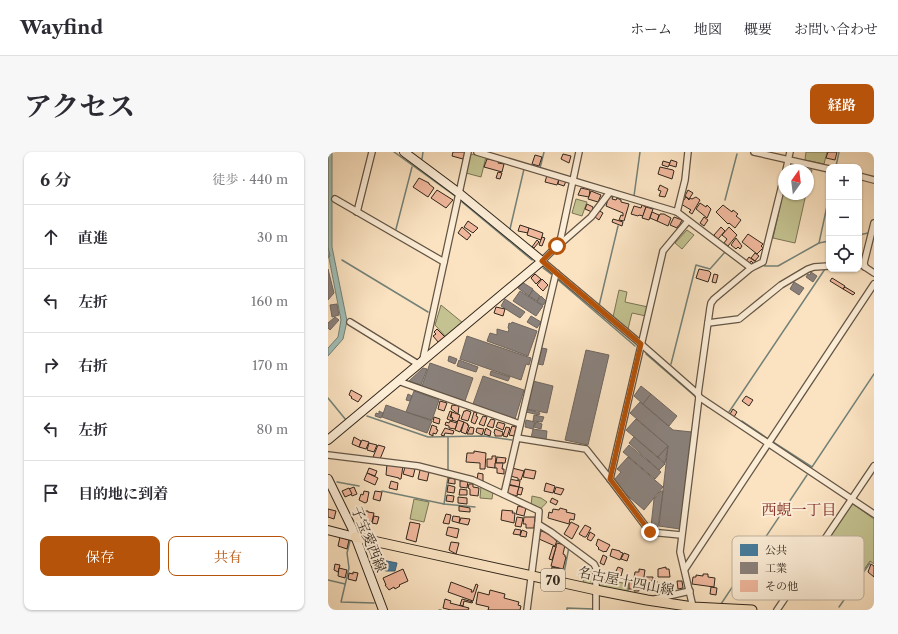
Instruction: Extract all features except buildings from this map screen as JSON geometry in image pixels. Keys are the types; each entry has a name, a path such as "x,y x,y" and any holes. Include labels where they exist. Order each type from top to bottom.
{"main road":[{"name":"名古屋十四山線","path":"355,537 647,600 707,609 752,610"}],"street":[{"path":"357,212 372,152"},
{"path":"404,152 459,193 542,261 641,344 698,396 874,514"},
{"path":"421,362 468,152"},
{"path":"477,152 677,212 688,222 750,268"},
{"path":"557,246 561,237 579,152"},
{"path":"677,212 685,180 688,152"},
{"path":"754,152 826,168"},
{"path":"787,164 790,152"},
{"path":"862,177 874,180"},
{"path":"328,440 542,261 591,217 610,192"},
{"path":"334,199 444,262"},
{"path":"693,607 681,557 682,535 698,396 711,303 750,268 763,262 778,200"},
{"path":"610,479 663,250 688,222"},
{"path":"865,267 864,263 874,223"},
{"path":"862,265 874,273"},
{"path":"708,323 739,319 781,285 808,269 826,266"},
{"path":"504,494 556,273"},
{"path":"685,569 874,284"},
{"path":"350,322 421,362"},
{"path":"398,381 520,424"},
{"path":"517,438 586,449 650,532 682,535"},
{"path":"328,455 418,466 473,480 538,511 538,524 527,610"},
{"path":"827,536 874,466"},
{"name":"子宝愛西線","path":"328,479 344,510 383,610"},
{"path":"538,524 594,564 596,568 596,610"},
{"path":"328,530 355,537"},
{"path":"647,600 690,592"},
{"path":"777,610 784,600"}],"shaded area":[{"path":"806,152 827,152 824,164 805,160"},
{"path":"474,154 486,157 481,177 466,173 470,155"},
{"path":"576,199 587,202 582,216 572,213"},
{"path":"782,200 805,200 795,243 773,238"},
{"path":"687,230 694,235 682,249 675,243"},
{"path":"619,290 627,292 625,302 648,307 646,316 632,313 628,329 613,317"},
{"path":"441,305 463,323 446,337 435,325"},
{"path":"481,486 493,492 492,499 480,498"},
{"path":"532,496 541,498 547,502 540,508 531,506"},
{"path":"414,499 429,502 424,522 410,519"},
{"path":"853,504 874,519 874,564 870,561 864,570 864,536 830,536"},
{"path":"585,567 593,570 594,585 583,583"},
{"path":"597,578 628,584 628,592 597,586"}],"water":[{"path":"328,152 332,152 332,247 347,321 343,339 328,356 328,348 338,337 341,320 328,253"}],"waterway":[{"path":"394,152 455,196"},
{"path":"422,159 423,152"},
{"path":"540,168 544,152"},
{"path":"634,196 640,152"},
{"path":"836,164 839,152"},
{"path":"725,200 737,154"},
{"path":"396,229 412,167"},
{"path":"510,229 524,169"},
{"path":"819,243 828,200"},
{"path":"462,202 532,260"},
{"path":"599,306 618,226"},
{"path":"862,234 868,233"},
{"path":"763,265 778,266 819,243 826,242"},
{"path":"671,364 696,265 710,269 725,252 745,267"},
{"path":"342,260 428,312"},
{"path":"543,268 551,274"},
{"path":"729,412 825,269"},
{"path":"557,279 635,346"},
{"path":"646,354 697,398"},
{"path":"773,442 812,467 874,374"},
{"path":"328,398 346,420"},
{"path":"700,404 702,402 708,407"},
{"path":"367,416 428,437 484,436 512,440"},
{"path":"742,421 767,438"},
{"path":"448,437 448,470"},
{"path":"519,441 527,442"},
{"path":"595,465 638,520"},
{"path":"766,536 807,475"},
{"path":"448,477 444,504 475,507"},
{"path":"337,482 359,486"},
{"path":"382,491 444,504"},
{"path":"854,504 874,517"},
{"path":"350,541 347,553 349,568 341,602 374,603"},
{"path":"563,578 569,547"},
{"path":"864,572 870,563"},
{"path":"328,580 345,584"},
{"path":"721,604 732,588"},
{"path":"839,607 844,600"},
{"path":"567,610 567,608 594,609"}],"district":[{"name":"西蜆一丁目","path":"799,510"}],"route":[{"path":"557,246 542,261 641,344 610,479 650,532"}]}
